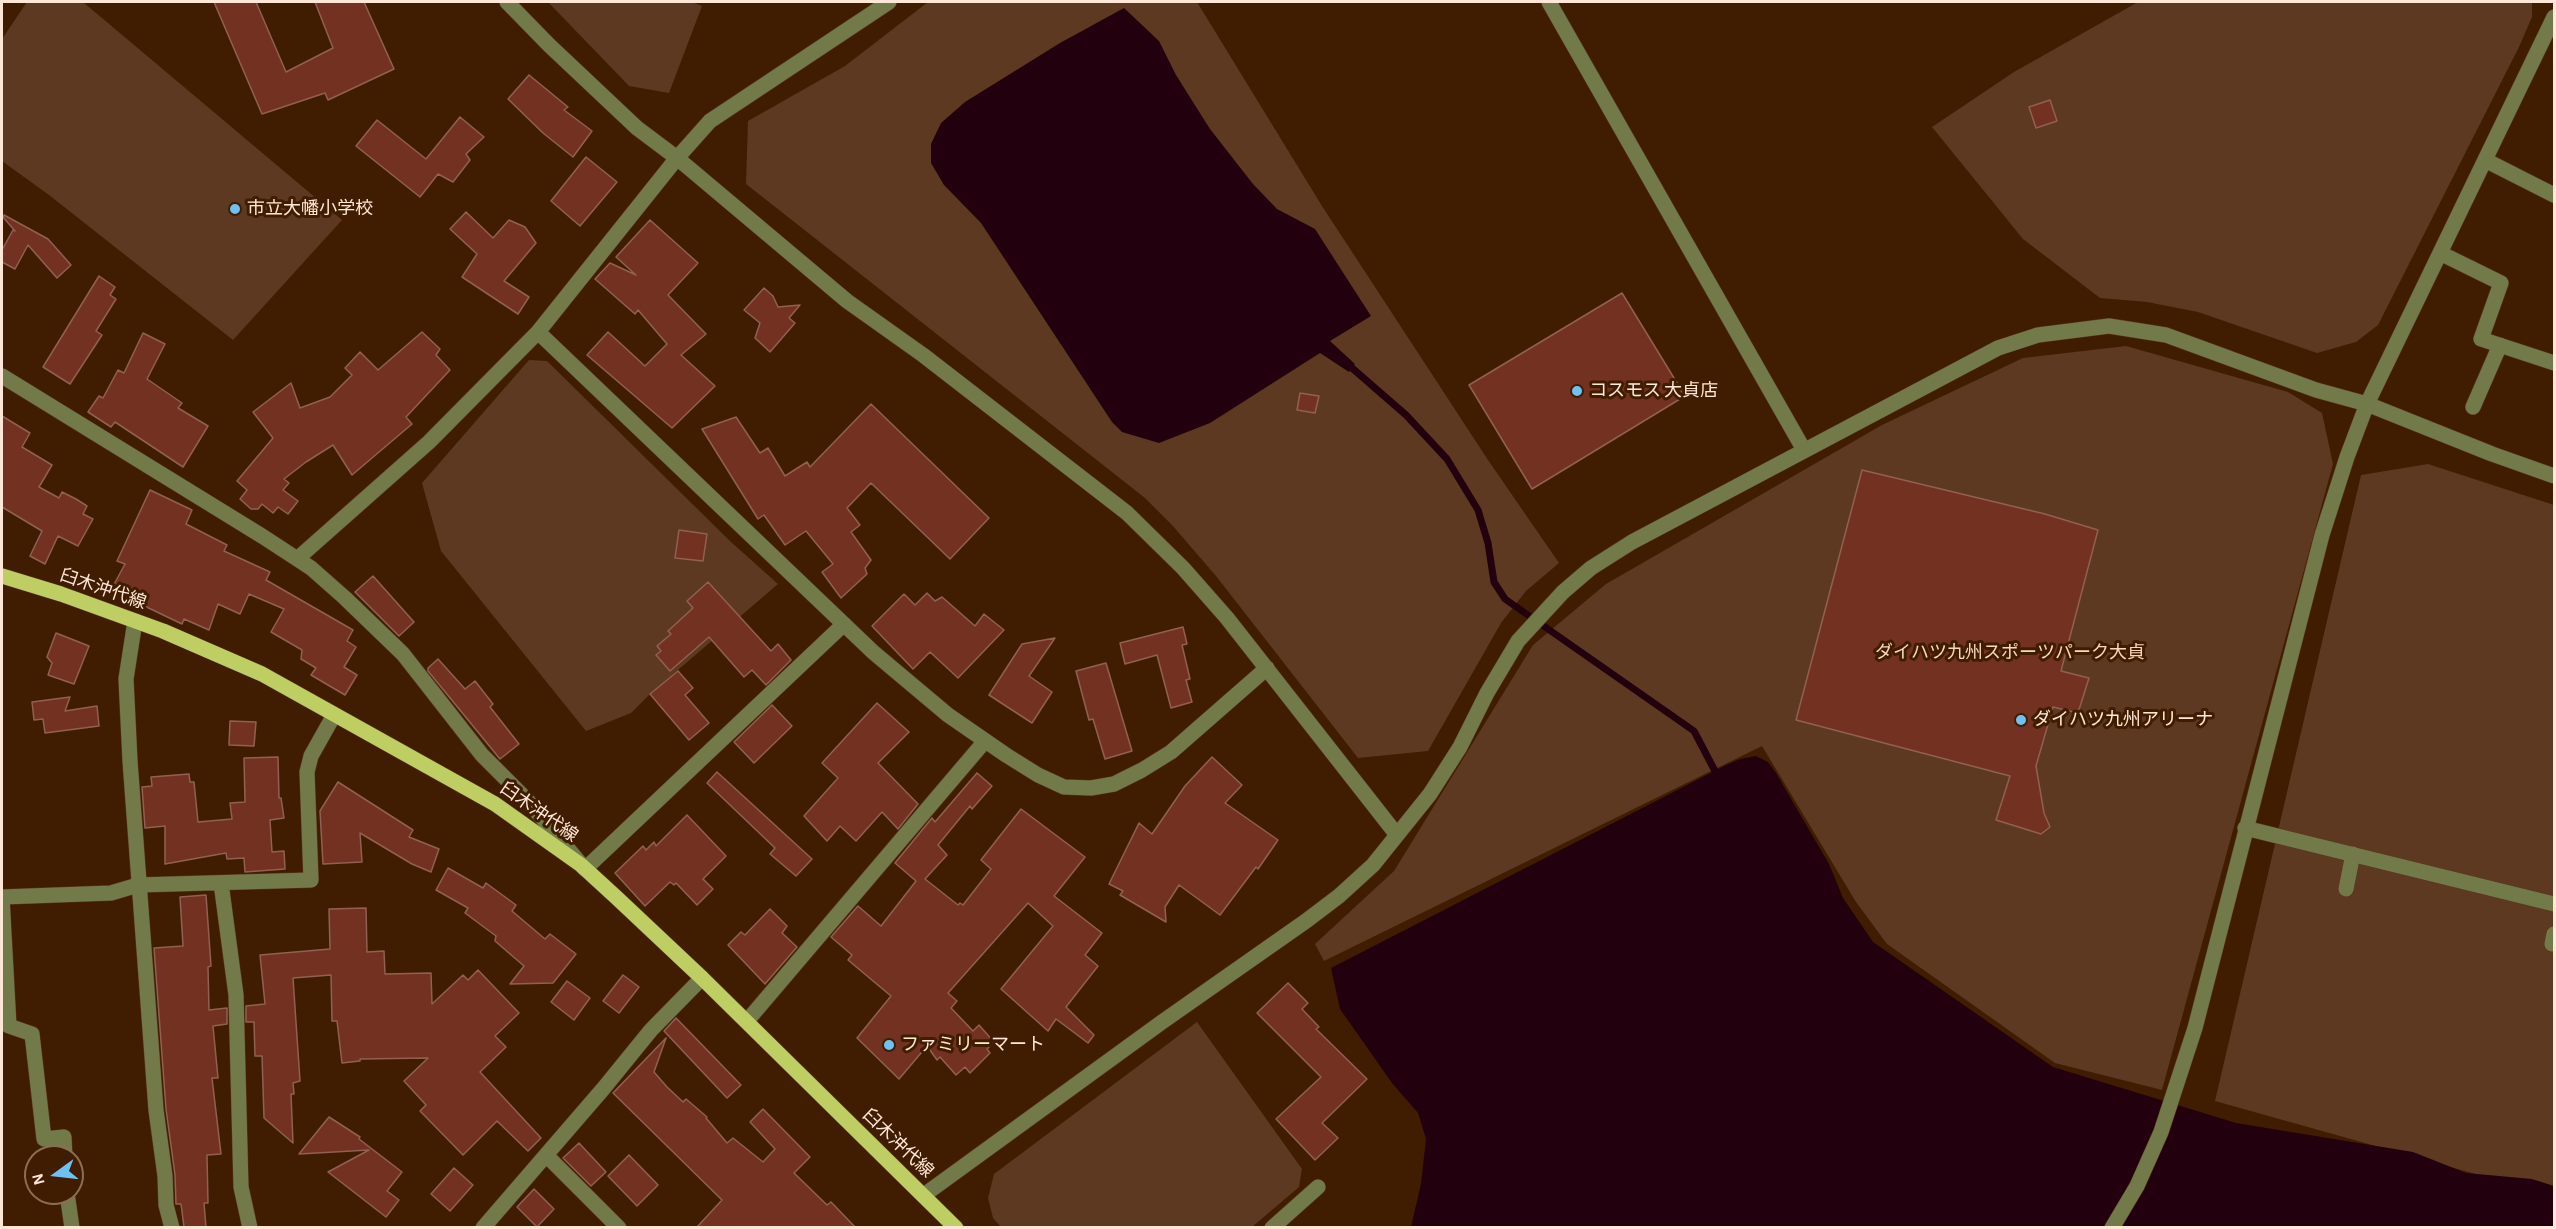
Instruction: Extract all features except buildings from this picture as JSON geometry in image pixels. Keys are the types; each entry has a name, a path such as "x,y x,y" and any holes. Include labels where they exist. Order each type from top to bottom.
{"main road":[{"name":"臼木沖代線","path":"2,576 135,621 262,674 495,804 585,869 702,978 956,1227"}],"street":[{"path":"507,2 637,128 677,158 847,301 923,355 1127,513 1183,568 1267,668 1397,835"},
{"path":"297,559 429,442 538,332 677,158 710,121 889,2"},
{"path":"1549,2 1804,450"},
{"path":"2112,1227 2137,1186 2161,1132 2195,1028 2322,535 2367,404 2554,17"},
{"path":"2485,160 2554,195"},
{"path":"2440,254 2501,283 2481,339 2554,363"},
{"path":"924,1195 1162,1022 1306,921 1339,896 1373,865 1430,794 1460,747 1487,693 1518,640 1563,592 1591,568 1632,542 1998,348 2038,335 2109,326 2166,335 2316,390 2367,404 2554,476"},
{"path":"538,332 844,624 911,684 985,741 1038,775 1064,787 1091,788 1114,784 1171,752 1267,668"},
{"path":"2473,407 2500,345"},
{"path":"2,376 297,559 345,598 403,654 482,754 527,800 585,869 844,624"},
{"path":"135,621 126,679 138,885 156,1110 165,1176 166,1205 172,1227"},
{"path":"64,1145 64,1137 44,1139 32,1034 9,1026 2,897 111,893 138,885 311,880 308,772 311,756 334,715"},
{"path":"747,1022 985,741"},
{"path":"2245,828 2554,904"},
{"path":"2346,889 2353,854"},
{"path":"221,884 236,995 241,1187 250,1227"},
{"path":"483,1227 651,1030 702,978"},
{"path":"546,1155 619,1227"},
{"path":"1272,1227 1318,1187"},
{"path":"69,1205 72,1227"}],"green space":[{"path":"27,2 83,2 342,220 233,340 49,195 2,161 2,39"},
{"path":"548,2 692,2 702,6 669,93 629,86"},
{"path":"928,2 1197,2 1322,206 1488,460 1559,563 1526,591 1501,623 1428,751 1358,758 1216,576 1145,498 746,184 748,121 845,66"},
{"path":"2138,2 2532,2 2532,17 2519,47 2378,325 2356,342 2317,353 2198,312 2147,302 2100,298 2023,239 1932,127 2014,72"},
{"name":"ダイハツ九州スポーツパーク大貞","path":"2126,346 2288,392 2322,413 2333,464 2162,1090 2055,1063 1887,944 1856,902 1762,746 1324,961 1315,944 1394,871 1533,645 1606,584 1882,425 2023,358"},
{"path":"529,360 547,361 731,542 778,584 631,713 586,731 441,551 422,483"},
{"path":"2428,464 2554,505 2554,1196 2215,1101 2361,475"},
{"path":"1197,1022 1302,1169 1299,1187 1252,1227 1001,1227 993,1218 988,1198 994,1174"}],"shaded area":[{"path":"1124,8 1159,41 1176,75 1210,129 1253,184 1277,209 1315,229 1371,316 1330,341 1355,364 1349,372 1320,353 1210,423 1159,443 1122,432 1112,422 981,223 944,185 931,163 931,144 941,123 965,102 1060,43"},
{"path":"1756,756 1768,762 1776,773 1829,864 1843,898 1873,942 2053,1067 2236,1123 2413,1152 2466,1173 2532,1179 2554,1186 2554,1227 1411,1227 1421,1184 1426,1139 1418,1113 1392,1083 1340,1009 1331,968 1724,766 1740,759"}],"waterway":[{"path":"1352,368 1406,415 1447,459 1478,510 1488,543 1494,582 1505,599 1694,731 1715,771"}],"place":[{"name":"市立大幡小学校","path":"235,209"},
{"name":"コスモス 大貞店","path":"1577,391"},
{"name":"ダイハツ九州アリーナ","path":"2021,720"},
{"name":"ファミリーマート","path":"889,1045"}]}
